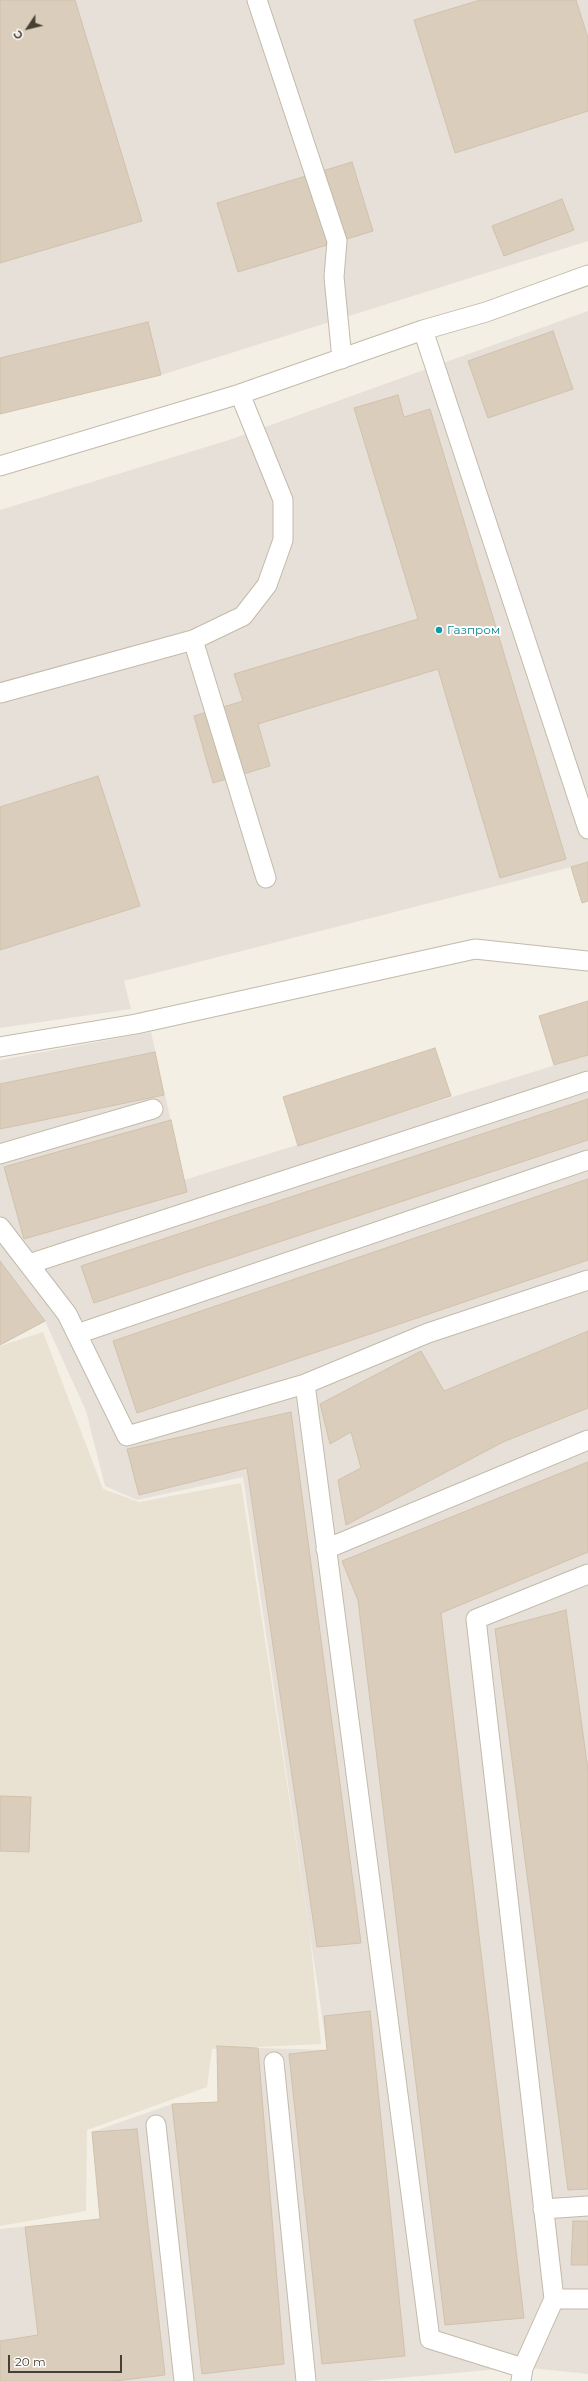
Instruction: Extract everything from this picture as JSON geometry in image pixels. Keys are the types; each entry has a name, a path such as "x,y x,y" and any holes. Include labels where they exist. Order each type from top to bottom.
{"lane":[{"path":"258,0 337,241 334,277 342,359"},
{"path":"0,466 240,394 423,330 486,312 588,276"},
{"path":"423,330 588,829"},
{"path":"0,693 193,640 243,616 267,585 283,540 283,500 240,394"},
{"path":"193,640 266,878"},
{"path":"0,1047 136,1024 475,949 588,961"},
{"path":"29,1264 588,1081"},
{"path":"0,1154 153,1109"},
{"path":"77,1334 588,1160"},
{"path":"0,1227 67,1314 127,1436 305,1384 428,1333 588,1280"},
{"path":"305,1384 430,2339 522,2374 554,2300 476,1619 588,1574 588,1578"},
{"path":"326,1549 588,1440"},
{"path":"274,2062 306,2381"},
{"path":"156,2125 184,2381"},
{"path":"543,2209 588,2206"},
{"path":"554,2300 588,2299"}],"shaded area":[{"path":"0,0 588,0 588,241 161,375 0,414"},
{"path":"588,311 588,901 582,903 571,867 124,981 131,1009 0,1028 0,510 229,440"},
{"path":"151,1032 184,1180 588,1055 588,2374 521,2367 366,2381 0,2381 0,2229 100,2219 92,2132 172,2104 218,2102 258,2048 327,2050 243,1477 137,1500 105,1486 86,1411 45,1321 0,1345 0,1060"},
{"path":"43,1332 103,1489 139,1502 241,1483 309,1927 321,2044 212,2049 207,2087 87,2130 86,2211 0,2226 0,1346"}],"building":[{"path":"0,0 75,0 142,221 0,263"},
{"path":"480,0 576,0 588,38 588,111 455,153 414,20"},
{"path":"352,162 373,231 238,272 217,203"},
{"path":"562,199 574,230 504,256 492,226"},
{"path":"148,322 161,375 0,414 0,358"},
{"path":"553,331 573,389 488,418 468,361"},
{"name":"Газпром","path":"398,395 404,417 430,409 566,859 500,878 438,669 258,724 270,766 213,783 194,716 243,701 234,674 418,619 354,408"},
{"path":"98,776 140,906 0,950 0,807"},
{"path":"588,862 588,901 582,903 571,867"},
{"path":"588,1001 588,1055 554,1065 539,1016"},
{"path":"435,1048 451,1096 298,1146 283,1097"},
{"path":"155,1052 164,1095 0,1129 0,1084"},
{"path":"588,1099 588,1140 94,1303 81,1266"},
{"path":"171,1120 187,1192 24,1239 4,1167"},
{"path":"588,1179 588,1260 137,1413 113,1341"},
{"path":"0,1261 45,1321 0,1345"},
{"path":"588,1331 588,1408 503,1442 346,1525 338,1480 361,1468 351,1432 330,1444 320,1404 421,1351 444,1391"},
{"path":"291,1412 361,1943 317,1947 247,1468 139,1495 127,1449"},
{"path":"588,1462 588,1552 441,1613 524,2318 445,2325 358,1600 342,1561"},
{"path":"566,1610 588,1770 588,2189 568,2190 495,1629"},
{"path":"0,1796 31,1797 29,1852 0,1851"},
{"path":"370,2011 405,2356 322,2364 289,2054 327,2050 324,2016"},
{"path":"217,2046 258,2048 284,2364 202,2374 172,2104 218,2102"},
{"path":"137,2129 165,2375 115,2381 0,2381 0,2341 38,2335 25,2227 100,2219 92,2132"},
{"path":"573,2221 588,2221 588,2265 571,2265"}],"place":[{"name":"Газпром","path":"439,630"}]}
